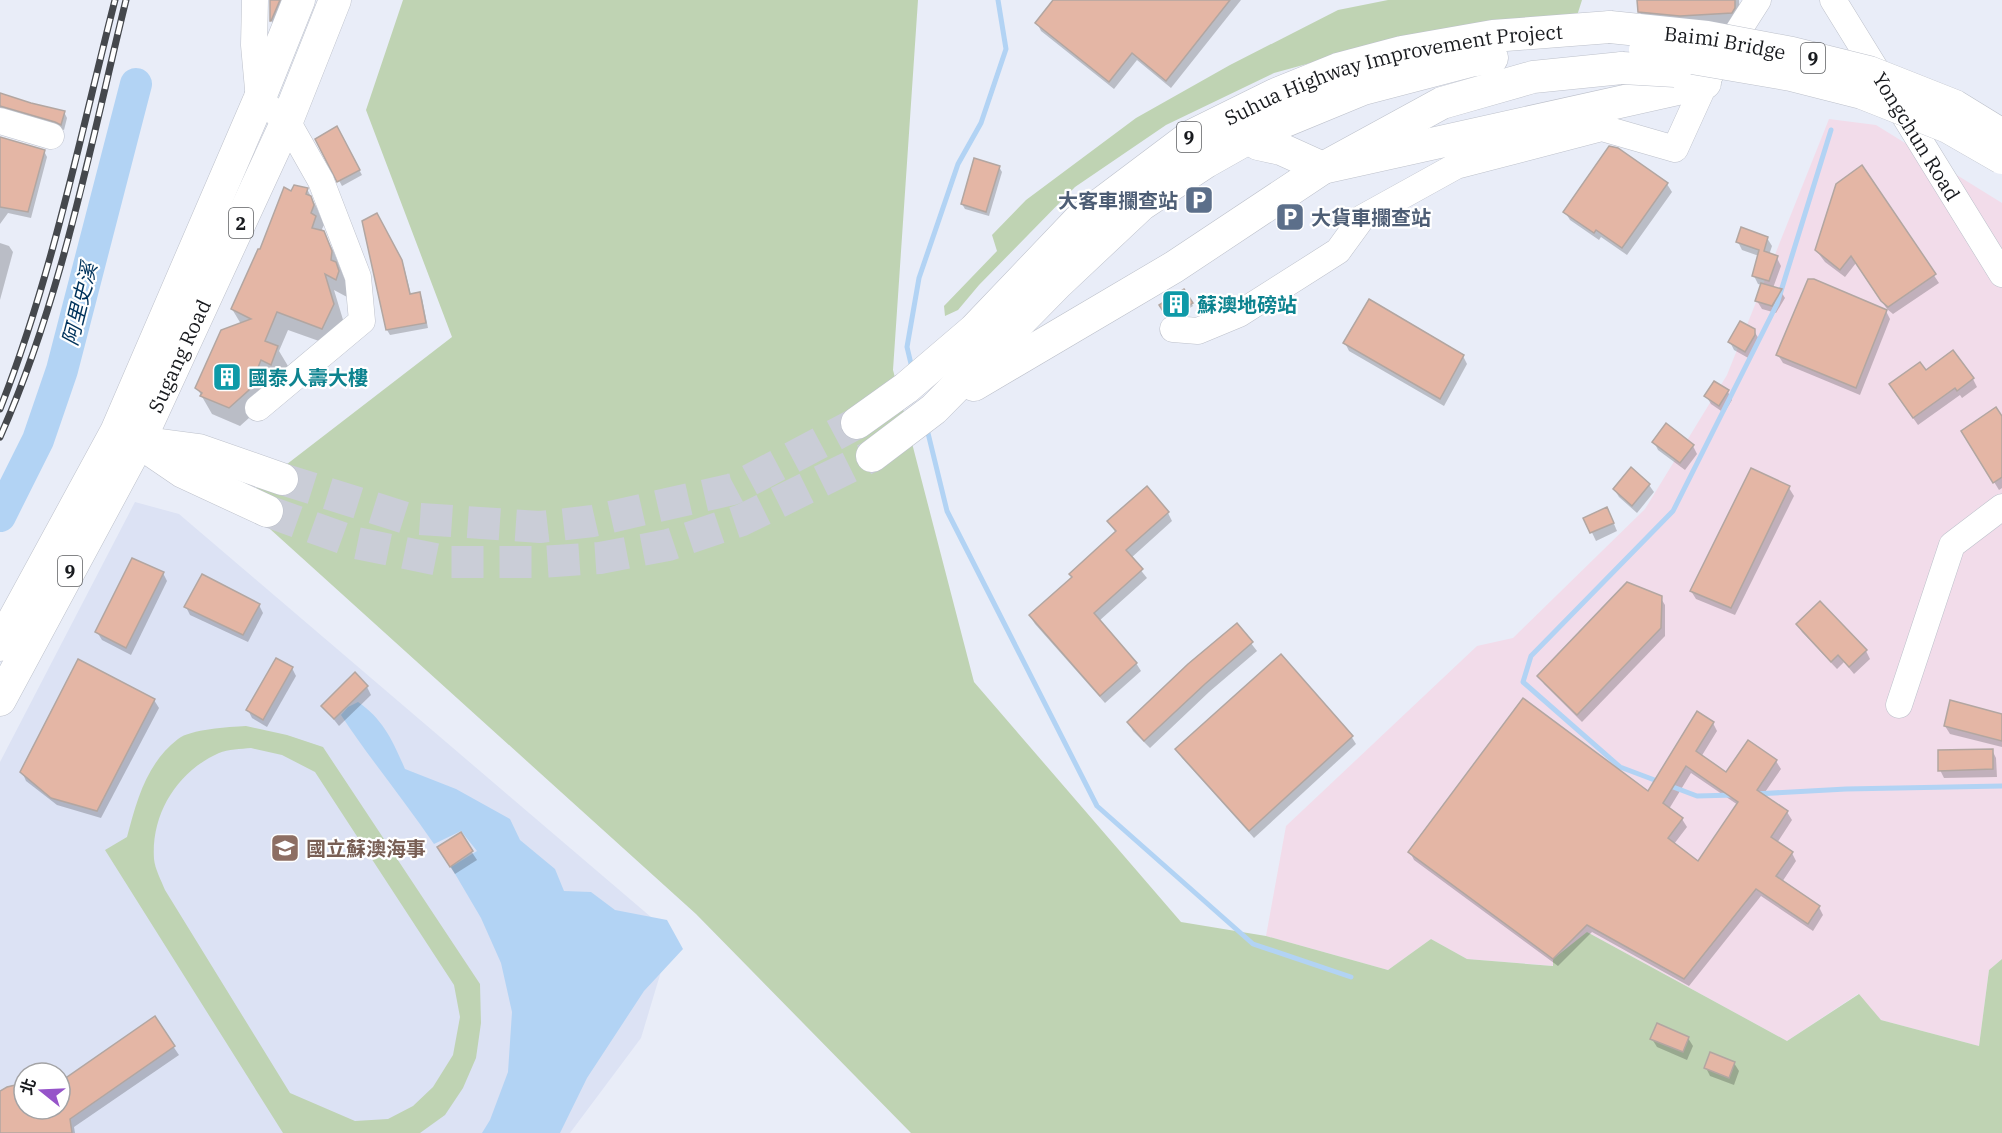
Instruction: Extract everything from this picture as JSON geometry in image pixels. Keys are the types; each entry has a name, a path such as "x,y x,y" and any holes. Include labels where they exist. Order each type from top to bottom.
{"main road":[{"name":"Sugang Road","path":"0,645 128,437 299,0"},
{"name":"Sugang Road","path":"0,700 128,437 287,121 334,0"},
{"name":"Suhua Highway Improvement Project","path":"857,423 906,388 974,330 1078,221 1191,136 1274,95 1338,69 1402,52 1493,36 1615,47"},
{"name":"Baimi Bridge","path":"1615,47 1707,37 1792,53 1869,72 1955,106 2002,135"},
{"path":"934,409 1174,267 1323,168 1442,103 1533,77 1615,47"},
{"name":"Suhua Highway Improvement Project","path":"872,456 934,409 1059,283 1141,205 1206,162 1261,131 1363,89 1470,61 1615,47"},
{"name":"Baimi Bridge","path":"1615,47 1791,75 1862,93 1948,127 2002,158"},
{"path":"934,409 982,370 1029,320 1106,247 1186,185 1230,158 1295,124 1356,97 1470,61"},
{"path":"1258,144 1281,149 1323,168 1705,83"},
{"path":"128,437 199,450 282,479"},
{"path":"128,437 183,472 267,511"}],"street":[{"path":"255,0 254,45 259,100 287,121 321,181 358,277 362,321 258,408"},
{"path":"1173,329 1198,331 1239,314 1338,250 1362,219 1456,166 1602,129 1675,149 1705,83 1758,0"},
{"name":"Yongchun Road","path":"1833,0 2002,274"},
{"path":"0,121 51,135"},
{"path":"1907,122 1952,140 2002,169"},
{"path":"1899,705 1952,545 2002,507"}],"shaded area":[{"path":"1829,119 1876,125 2002,203 2002,959 1989,970 1979,1046 1881,1020 1858,994 1787,1041 1587,932 1554,966 1467,959 1431,939 1388,970 1266,936 1286,826 1477,646 1513,638 1645,509 1727,375"},
{"name":"國立蘇澳海事","path":"135,502 179,514 672,935 641,1038 570,1133 0,1133 0,762"}],"green space":[{"path":"403,0 918,0 893,370 974,682 1181,922 1266,936 1388,970 1431,939 1467,959 1553,966 1553,959 1587,932 1787,1041 1859,994 1881,1020 1979,1046 1989,970 2002,959 2002,1133 911,1133 696,914 239,501 452,337 366,110"},
{"path":"1388,0 1582,0 1575,22 1405,37 1274,73 1166,125 1075,187 979,285 958,310 945,316 944,306 997,251 992,235 1026,200 1136,118 1230,65 1338,10"},
{"path":"246,726 287,735 323,747 480,984 481,1023 476,1058 463,1088 445,1115 420,1133 283,1133 105,850 127,837 150,771 178,739 210,729","holes":["251,748 282,755 315,772 454,985 460,1017 453,1055 433,1087 413,1106 388,1119 355,1121 290,1093 165,890 156,867 154,842 162,810 170,795 191,771 204,761 230,750"]}],"water":[{"path":"358,702 381,723 405,769 456,789 510,819 520,840 555,869 564,891 591,892 615,910 667,920 683,949 644,991 587,1078 560,1133 482,1133 490,1120 508,1072 512,1012 501,963 481,918 451,867 477,851 461,831 434,844 341,715 348,707"}],"building":[{"path":"270,0 280,0 271,21 270,21"},
{"path":"1053,0 1230,0 1166,81 1132,53 1109,82 1035,23"},
{"path":"1637,0 1735,0 1735,8 1732,13 1680,16 1638,12"},
{"path":"0,93 65,111 61,125 0,106"},
{"path":"337,126 360,170 337,182 315,139"},
{"path":"0,137 45,150 28,212 0,207"},
{"path":"1609,146 1618,148 1668,183 1622,248 1596,230 1594,233 1563,212"},
{"path":"974,158 1000,166 986,212 961,204"},
{"path":"1862,165 1936,274 1888,307 1881,301 1851,256 1840,270 1815,250 1836,184"},
{"path":"294,185 308,188 306,194 311,196 314,205 311,213 316,216 312,228 324,231 332,251 331,260 336,262 339,271 336,280 325,274 334,304 322,329 277,312 265,341 278,346 271,365 261,360 249,390 229,408 200,396 202,393 195,388 221,330 251,319 231,309 258,249 260,249 284,187 291,191"},
{"path":"377,213 402,260 410,294 420,292 426,323 386,330 362,221"},
{"path":"1741,227 1768,237 1764,251 1778,256 1769,281 1752,276 1759,250 1736,242"},
{"path":"1808,279 1814,279 1887,310 1856,388 1776,355"},
{"path":"1761,283 1782,289 1772,306 1755,301"},
{"name":"蘇澳地磅站","path":"1184,289 1193,303 1176,314 1166,316 1159,305"},
{"path":"1369,299 1464,355 1440,399 1343,343"},
{"path":"1740,321 1755,329 1755,335 1745,352 1728,342"},
{"path":"1953,350 1974,378 1957,391 1955,388 1913,418 1889,384 1920,362 1926,370"},
{"path":"1714,381 1729,390 1719,406 1704,396"},
{"path":"1996,407 2002,416 2002,477 1993,483 1961,431"},
{"path":"1666,423 1694,445 1680,463 1652,442"},
{"path":"1631,467 1650,484 1632,506 1613,489"},
{"path":"1751,468 1790,486 1731,608 1690,591"},
{"path":"1147,486 1169,512 1126,550 1143,569 1094,613 1137,663 1100,696 1029,615 1072,577 1069,574 1116,531 1107,521"},
{"path":"1607,507 1614,523 1590,533 1583,518"},
{"path":"132,558 164,572 126,648 95,632"},
{"path":"202,574 260,604 243,635 184,607"},
{"path":"1627,582 1662,596 1661,628 1577,715 1537,676"},
{"path":"1820,601 1867,650 1849,667 1838,655 1831,662 1796,624"},
{"path":"1237,623 1253,642 1144,741 1127,722 1188,664"},
{"path":"1281,654 1353,736 1249,831 1175,749"},
{"path":"276,658 293,667 263,720 246,710"},
{"path":"78,659 155,699 97,811 51,798 20,772"},
{"path":"355,672 368,686 334,719 321,706"},
{"path":"1523,698 1648,791 1697,711 1714,722 1696,751 1726,772 1748,740 1777,760 1757,790 1788,811 1771,837 1793,852 1776,876 1820,906 1808,924 1756,889 1684,979 1587,925 1553,959 1408,852","holes":["1686,766 1738,802 1698,861 1668,838 1683,818 1663,803"]},
{"path":"1950,700 2002,714 2002,741 1944,726"},
{"path":"1993,749 1993,769 1938,771 1938,750"},
{"path":"461,832 473,851 450,867 437,847"},
{"path":"155,1016 175,1046 72,1118 72,1074"},
{"path":"1657,1023 1689,1037 1683,1052 1650,1039"},
{"path":"1710,1052 1735,1062 1729,1078 1704,1068"},
{"path":"12,1086 12,1121 70,1121 72,1133 0,1133 0,1091"}],"waterway":[{"path":"912,368 907,347 919,278 958,164 981,123 1006,49 998,0"},
{"name":"阿里史溪","path":"0,516 38,440 62,370 136,84"},
{"path":"1734,795 1697,796 1620,767 1523,682 1531,656 1673,511 1777,304 1831,130"},
{"path":"927,429 947,511 1097,806 1253,944 1351,977"},
{"path":"1755,794 1846,789 2002,786"}],"tunnel":[{"path":"282,479 406,518 540,527 593,521 733,489 857,423"},
{"path":"267,511 356,543 449,562 541,562 600,558 668,545 742,520 872,456"}],"railway":[{"path":"0,409 50,258 115,0"},
{"path":"0,437 22,384 58,276 87,166 126,0"}],"place":[{"name":"大客車攔查站","path":"1199,200"},
{"name":"大貨車攔查站","path":"1290,217"},
{"name":"蘇澳地磅站","path":"1176,304"},
{"name":"國泰人壽大樓","path":"227,377"},
{"name":"國立蘇澳海事","path":"285,848"}]}
